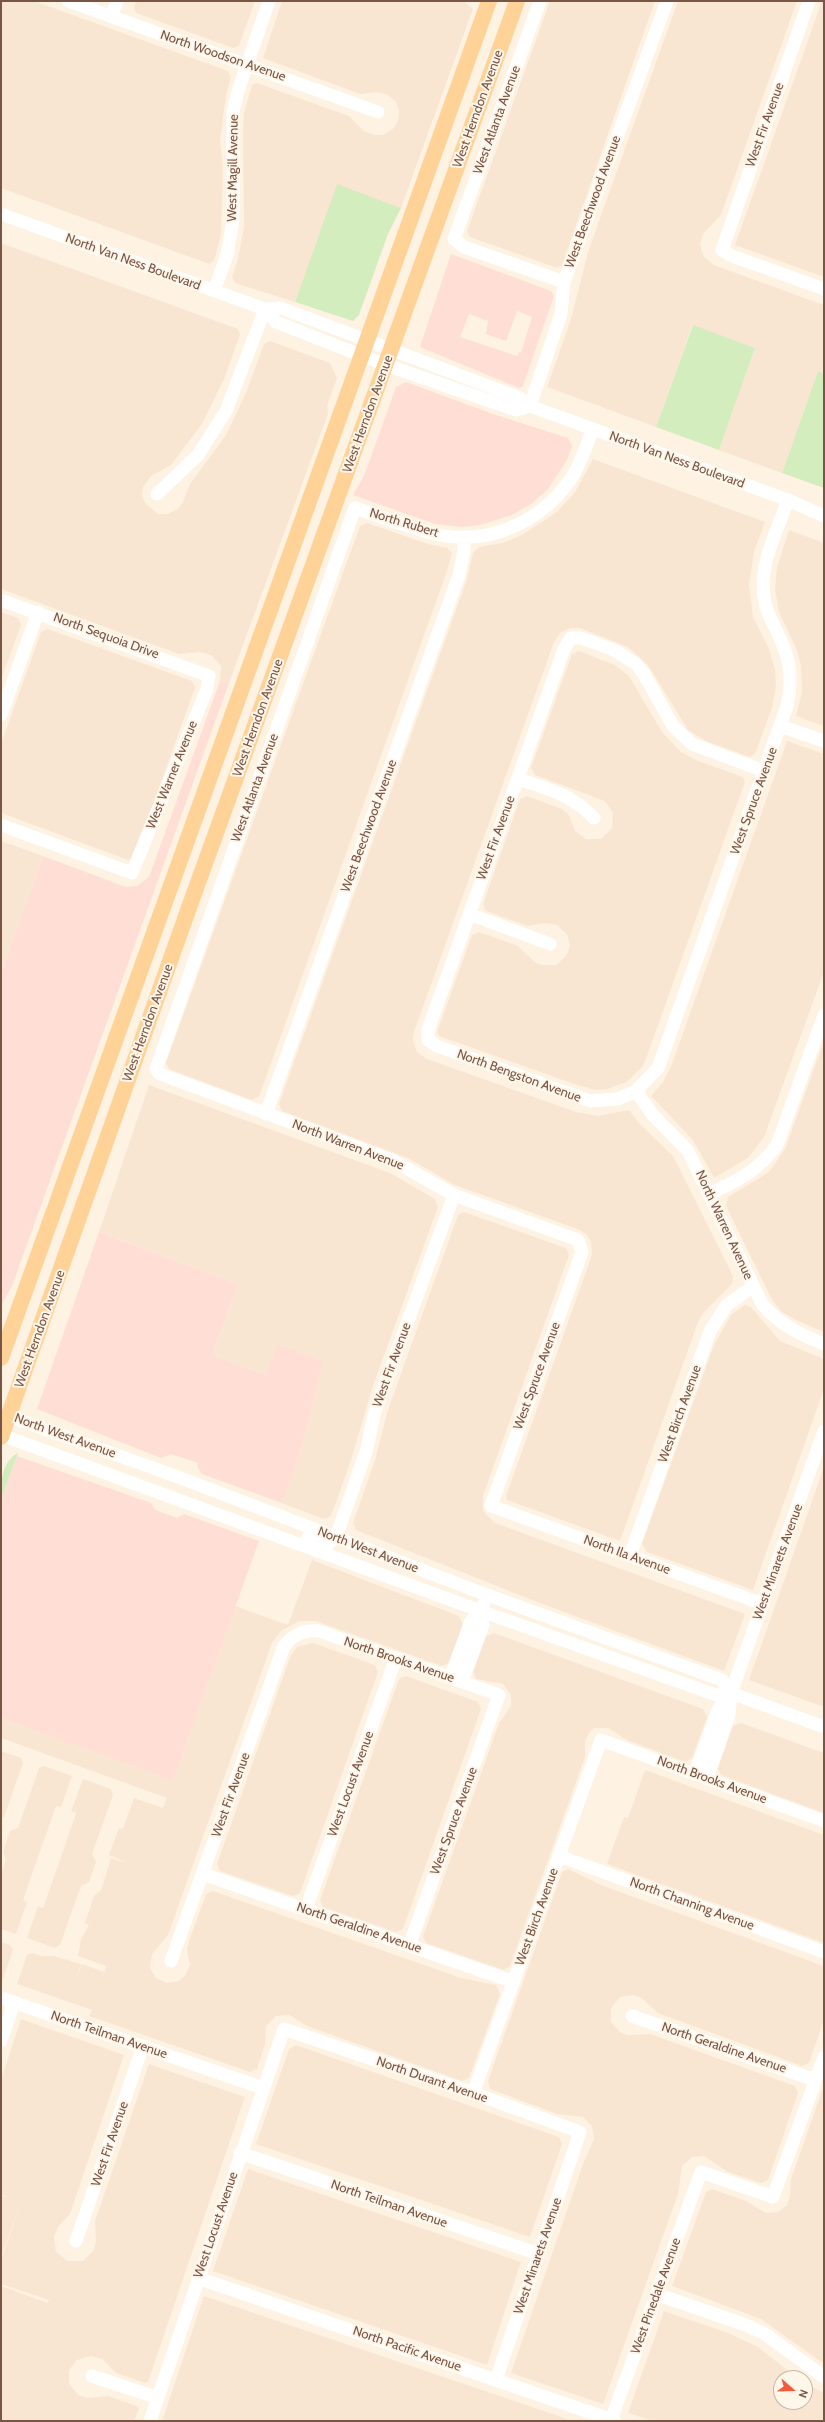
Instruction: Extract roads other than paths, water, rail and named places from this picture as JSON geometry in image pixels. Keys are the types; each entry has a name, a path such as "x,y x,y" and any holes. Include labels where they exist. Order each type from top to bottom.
{"main road":[{"name":"West Herndon Avenue","path":"1,1358 489,1"},
{"name":"West Herndon Avenue","path":"1,1435 5,1414 389,358 517,1"}],"street":[{"name":"North Woodson Avenue","path":"68,1 247,63 378,112"},
{"path":"111,17 117,1"},
{"name":"West Magill Avenue","path":"214,291 232,232 233,112 247,63 269,1"},
{"name":"West Atlanta Avenue","path":"540,1 454,239 464,247 564,282"},
{"name":"West Beechwood Avenue","path":"530,406 561,314 564,282 667,1"},
{"name":"West Fir Avenue","path":"809,1 722,250 732,256 824,289"},
{"name":"North Van Ness Boulevard","path":"1,214 265,309 281,308 364,348 389,358 520,398 530,406 788,500 824,516"},
{"path":"157,494 198,455 226,411 265,309"},
{"name":"North Rubert","path":"355,508 426,531 464,537 501,531 534,516 550,504 574,473 593,429"},
{"name":"West Spruce Avenue","path":"636,1091 658,1068 780,726 790,694 790,669 783,643 768,613 764,598 763,581 770,549 788,500"},
{"name":"West Atlanta Avenue","path":"156,1069 355,508"},
{"name":"West Beechwood Avenue","path":"266,1114 459,575 464,537"},
{"name":"North Sequoia Drive","path":"1,600 38,612 209,676"},
{"path":"1,715 38,612"},
{"name":"West Fir Avenue","path":"428,1040 428,1030 469,914 564,649 571,638 582,638 614,650 636,664 644,674 673,726 692,744 764,771"},
{"name":"West Warner Avenue","path":"1,825 132,873 207,689 209,676"},
{"path":"780,726 824,741"},
{"path":"518,779 567,796 581,805 594,818"},
{"path":"469,914 550,944"},
{"path":"709,1194 749,1174 768,1157 777,1145 824,1015"},
{"name":"North Bengston Avenue","path":"428,1040 436,1046 578,1098 603,1101 618,1099 636,1091"},
{"name":"North Warren Avenue","path":"156,1069 160,1074 392,1160 454,1195 578,1240 581,1246"},
{"name":"North Warren Avenue","path":"636,1091 652,1114 688,1151 752,1287 762,1304 782,1324 803,1336 824,1344"},
{"name":"West Fir Avenue","path":"336,1538 366,1452 375,1411 454,1195"},
{"name":"West Spruce Avenue","path":"490,1506 582,1252 581,1246"},
{"name":"West Birch Avenue","path":"630,1556 710,1331 727,1305 752,1287"},
{"name":"North West Avenue","path":"5,1414 172,1474 487,1595 722,1680 731,1692"},
{"name":"West Minarets Avenue","path":"701,1775 730,1715 731,1692 824,1431"},
{"name":"North West Avenue","path":"1,1435 716,1695 731,1692 824,1727"},
{"name":"North Ila Avenue","path":"490,1506 763,1604"},
{"path":"254,1527 265,1522 329,1544 336,1538"},
{"path":"456,1680 471,1621 482,1611 487,1595"},
{"name":"North Brooks Avenue","path":"298,1634 308,1631 319,1631 499,1695"},
{"name":"West Fir Avenue","path":"171,1961 284,1646 290,1638 298,1634"},
{"name":"West Locust Avenue","path":"306,1909 396,1658"},
{"name":"West Spruce Avenue","path":"409,1946 499,1695"},
{"name":"West Birch Avenue","path":"473,2093 601,1740"},
{"name":"North Brooks Avenue","path":"601,1740 701,1775 824,1821"},
{"name":"North Channing Avenue","path":"559,1856 824,1952"},
{"name":"North Geraldine Avenue","path":"203,1874 514,1982"},
{"name":"North Teilman Avenue","path":"1,1998 263,2088"},
{"path":"1,2041 14,2002"},
{"name":"North Geraldine Avenue","path":"632,2016 815,2080"},
{"name":"West Locust Avenue","path":"150,2421 240,2154 284,2029"},
{"name":"North Durant Avenue","path":"284,2029 473,2093 580,2132"},
{"name":"West Fir Avenue","path":"76,2241 143,2046"},
{"path":"815,2080 824,2057"},
{"name":"West Pinedale Avenue","path":"613,2420 656,2294 701,2172 773,2197 815,2080"},
{"name":"West Minarets Avenue","path":"496,2380 580,2132"},
{"name":"North Teilman Avenue","path":"240,2154 539,2254"},
{"name":"North Pacific Avenue","path":"198,2278 613,2420"},
{"path":"656,2294 746,2325 765,2334 824,2377"},
{"path":"92,2376 158,2398"}]}
